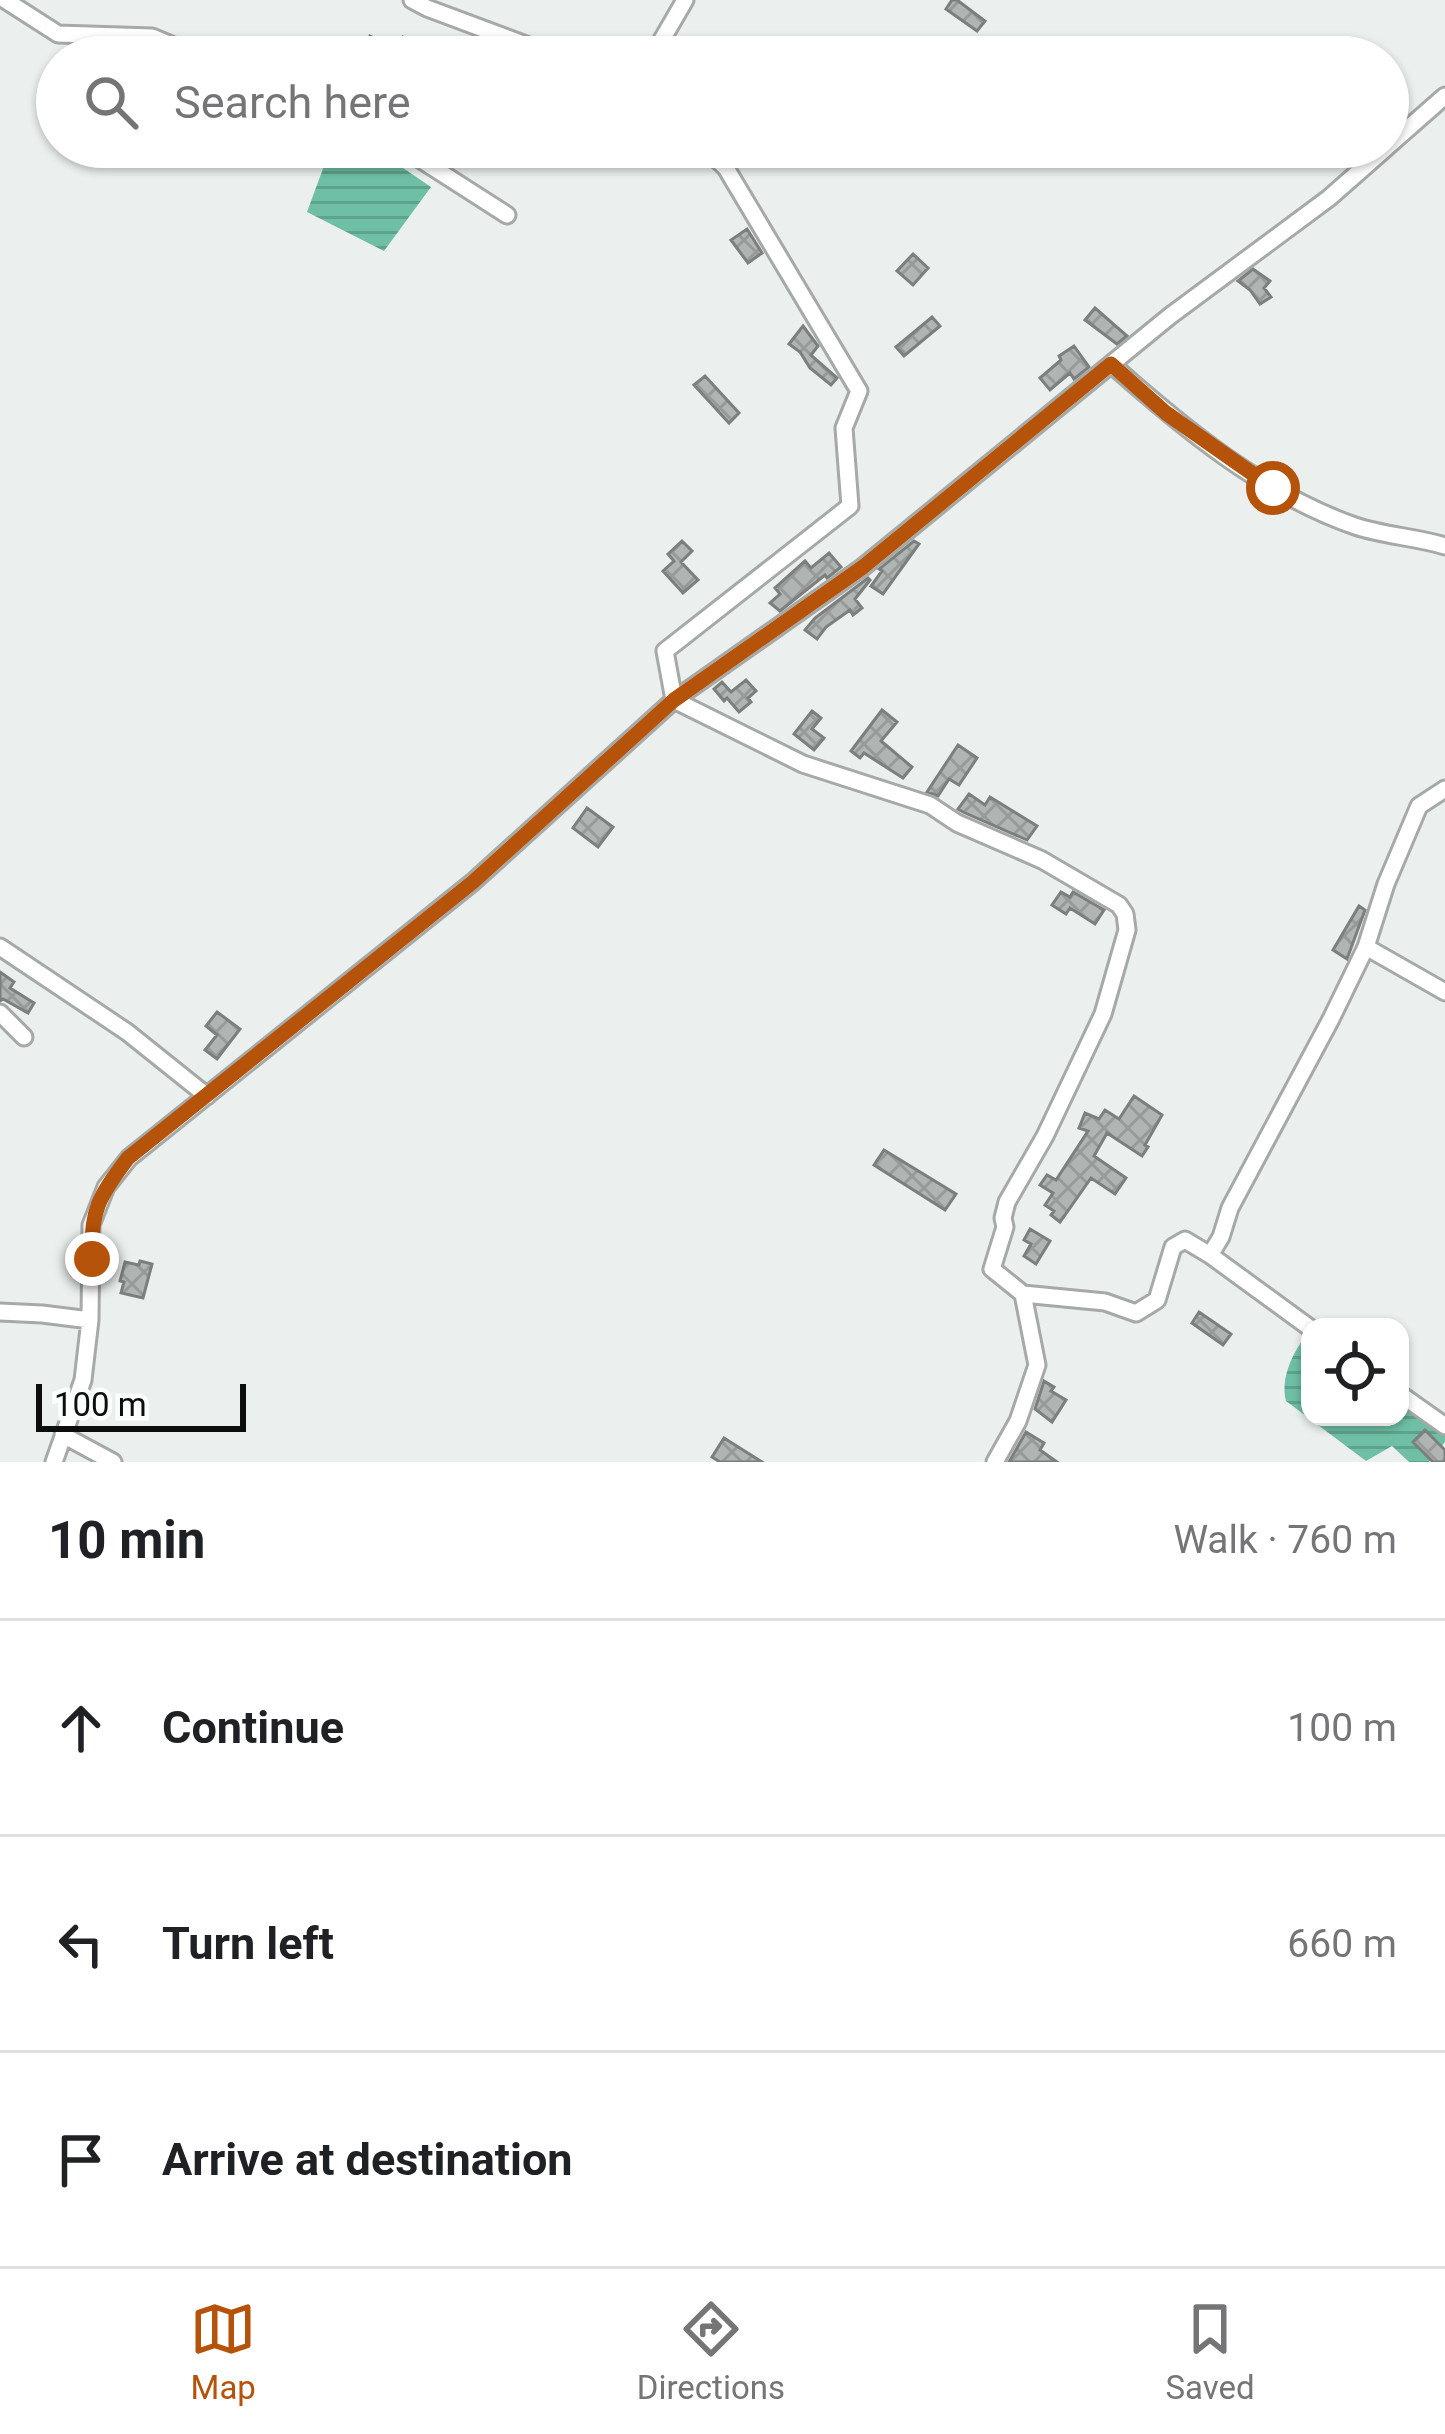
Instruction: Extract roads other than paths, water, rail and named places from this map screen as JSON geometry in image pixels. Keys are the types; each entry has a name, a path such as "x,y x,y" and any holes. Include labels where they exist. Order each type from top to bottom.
{"street":[{"path":"5,0 58,34 121,36"},
{"path":"412,0 502,36"},
{"path":"664,36 685,0"},
{"path":"1409,128 1445,96"},
{"path":"434,168 507,215"},
{"path":"674,700 665,651 850,506 844,428 859,392 726,168"},
{"path":"54,1462 83,1380 90,1321 91,1225 106,1186 128,1158 473,882 674,700 863,567 1169,316 1364,168"},
{"path":"1111,364 1166,413 1273,488 1352,525 1445,546"},
{"path":"674,700 803,764 930,805 957,823 1042,860 1122,908 1127,930 1102,1014 1045,1136 1007,1202 992,1269 1023,1294 1105,1302 1136,1312 1157,1300 1173,1247 1185,1240 1301,1321"},
{"path":"1210,1255 1366,946 1419,806 1445,789"},
{"path":"1366,946 1445,992"},
{"path":"0,947 127,1032 207,1096"},
{"path":"0,1013 24,1037"},
{"path":"995,1462 1018,1421 1037,1365 1023,1294"},
{"path":"0,1312 90,1321"},
{"path":"1409,1400 1445,1426"},
{"path":"63,1435 112,1462"}]}
